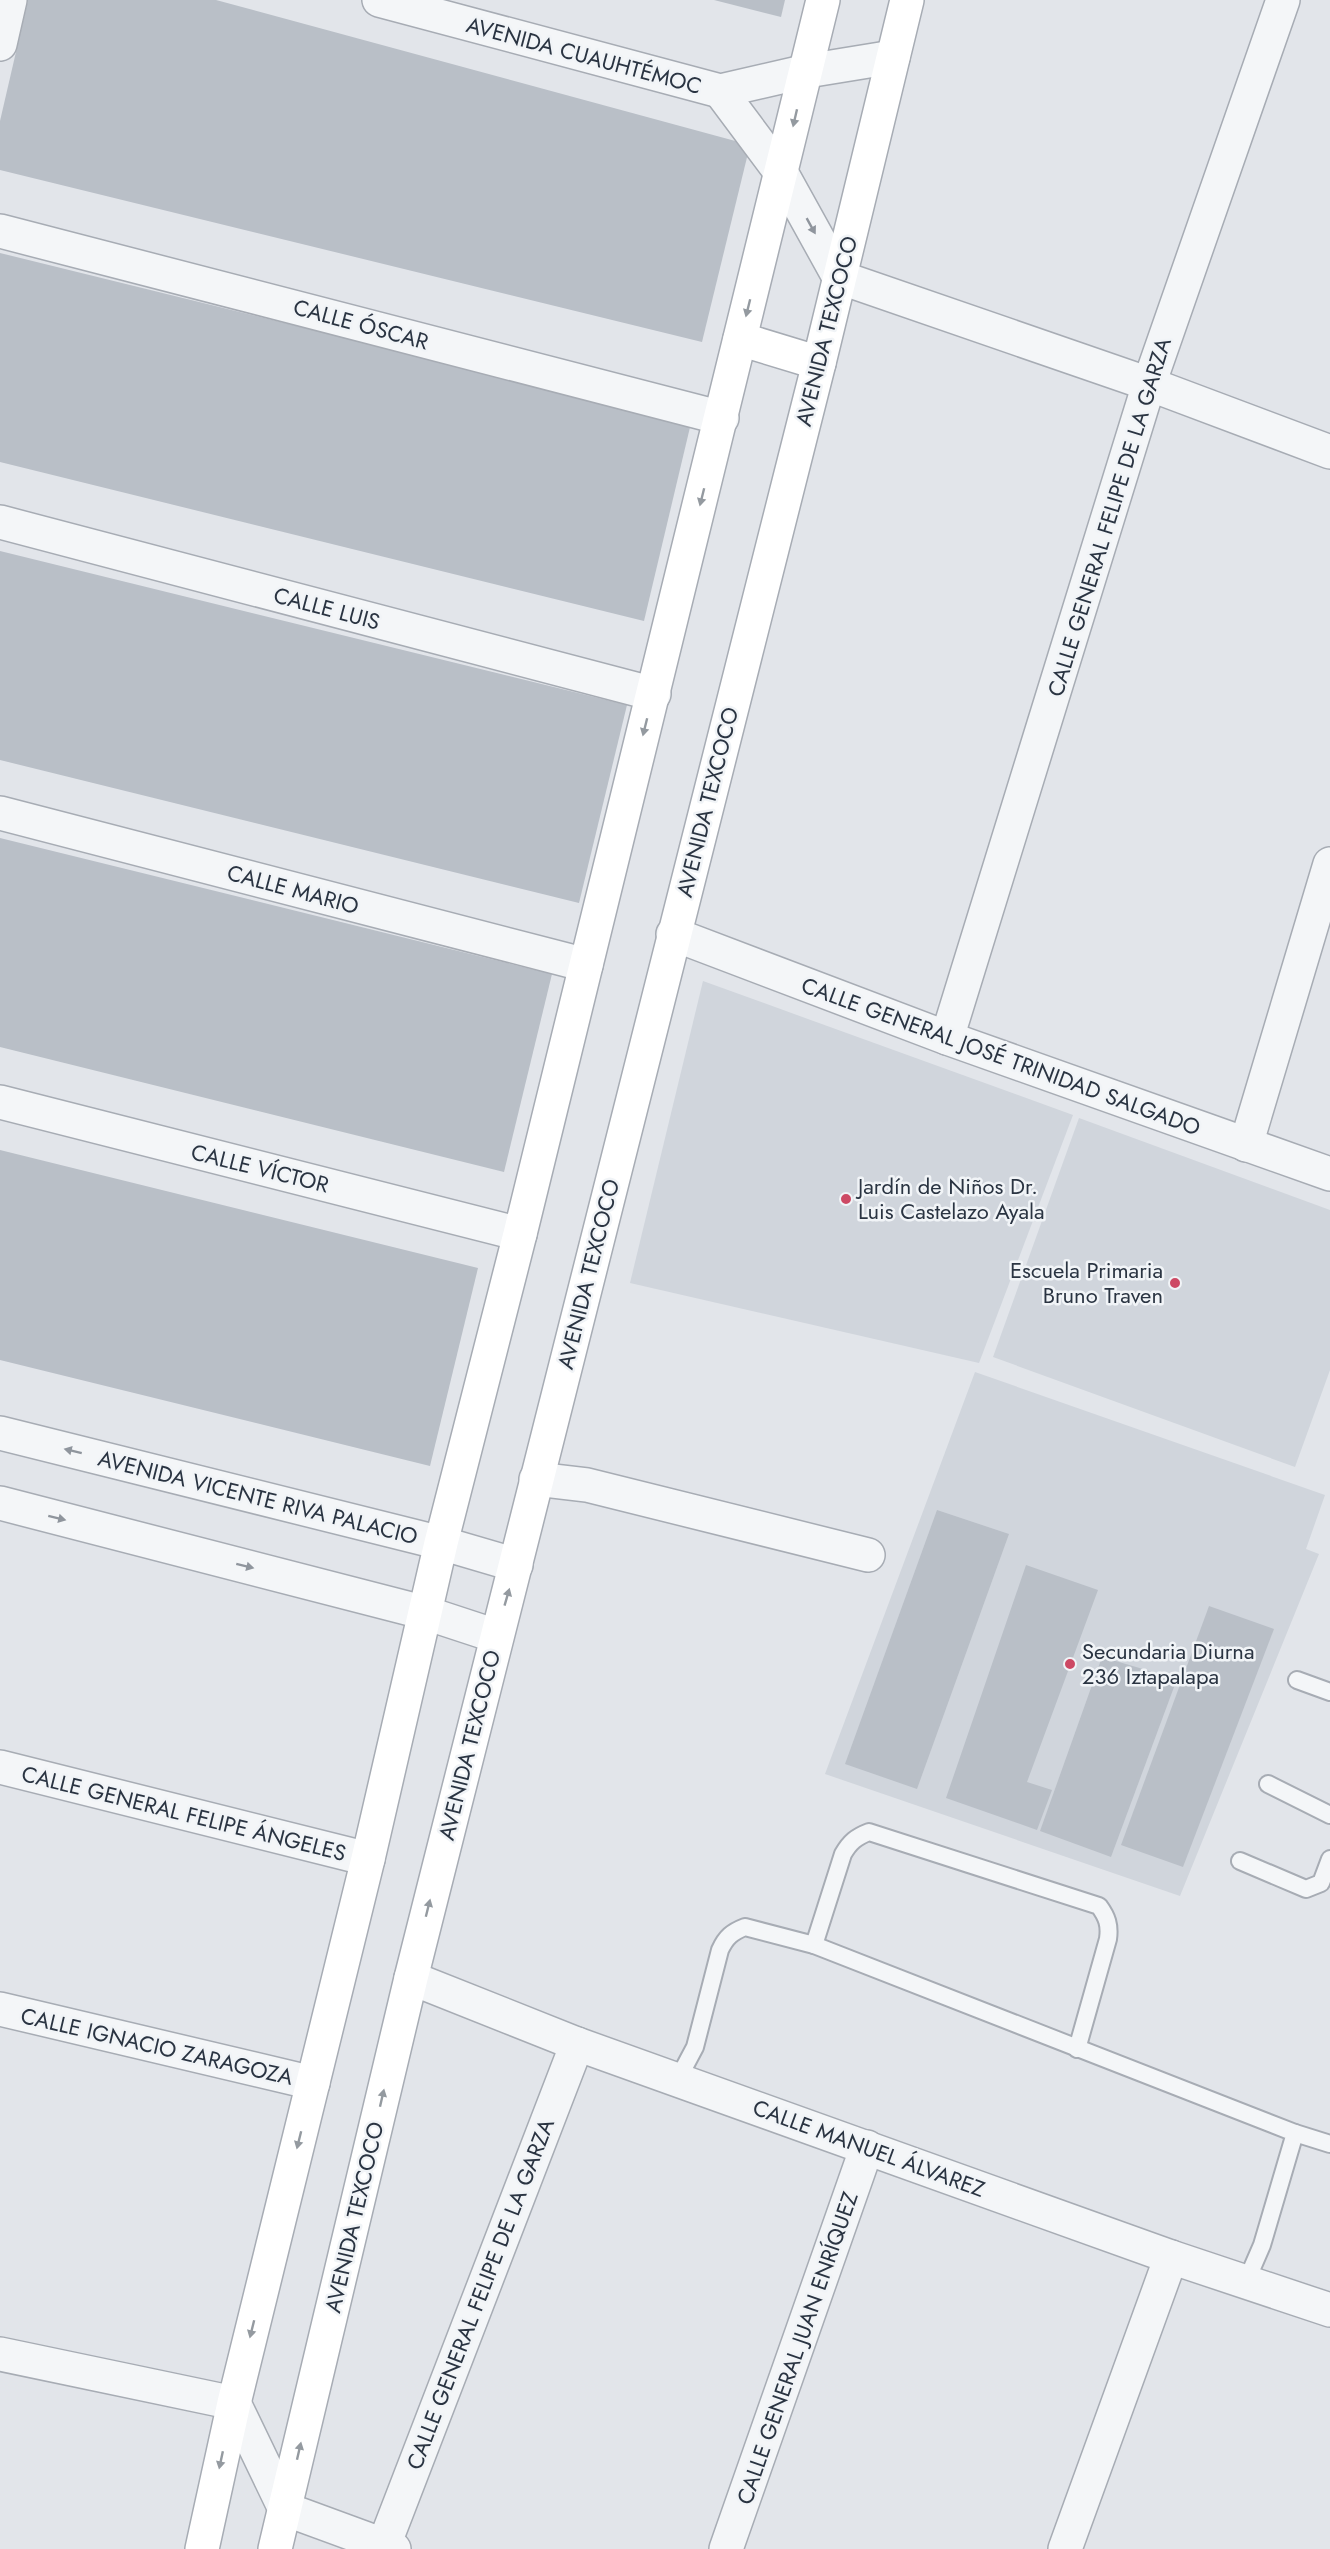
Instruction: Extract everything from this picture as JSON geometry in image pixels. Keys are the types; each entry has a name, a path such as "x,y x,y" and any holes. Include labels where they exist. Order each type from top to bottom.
{"main road":[{"path":"202,2549 234,2403 368,1859 441,1543 654,694 823,0"},
{"name":"AVENIDA TEXCOCO","path":"275,2549 411,1978 819,363 907,0"},
{"path":"740,339 819,363"}],"street":[{"path":"0,44 10,0"},
{"name":"AVENIDA CUAUHTÉMOC","path":"379,0 720,91 807,71 893,57"},
{"name":"CALLE GENERAL FELIPE DE LA GARZA","path":"947,1038 1149,384 1283,0"},
{"name":"AVENIDA CUAUHTÉMOC","path":"720,91 782,174 839,277"},
{"name":"CALLE ÓSCAR","path":"0,231 722,418"},
{"path":"839,277 1149,384 1330,452"},
{"name":"CALLE LUIS","path":"0,522 654,694"},
{"name":"CALLE MARIO","path":"0,813 586,965"},
{"path":"1246,1145 1330,864"},
{"name":"CALLE GENERAL JOSÉ TRINIDAD SALGADO","path":"673,934 947,1038 1330,1174"},
{"name":"CALLE VÍCTOR","path":"0,1102 520,1234"},
{"name":"AVENIDA VICENTE RIVA PALACIO","path":"0,1433 441,1543 516,1565"},
{"path":"536,1479 587,1485 868,1555"},
{"path":"0,1503 426,1613 496,1636"},
{"name":"CALLE GENERAL FELIPE ÁNGELES","path":"0,1767 368,1859"},
{"name":"CALLE MANUEL ÁLVAREZ","path":"411,1978 576,2044 1171,2258 1330,2310"},
{"name":"CALLE IGNACIO ZARAGOZA","path":"0,2009 313,2083"},
{"name":"CALLE GENERAL FELIPE DE LA GARZA","path":"389,2547 576,2044"},
{"name":"CALLE GENERAL JUAN ENRÍQUEZ","path":"726,2549 867,2147"},
{"path":"1065,2549 1171,2258"},
{"path":"0,2354 234,2403 285,2509 389,2547"}],"lane":[{"path":"1298,1680 1330,1692"},
{"path":"1268,1784 1330,1815"},
{"path":"814,1945 843,1854 849,1843 869,1832 1088,1900 1099,1906 1106,1916 1109,1927 1077,2049"},
{"path":"1240,1861 1306,1889 1321,1883 1330,1859"},
{"path":"678,2079 695,2047 720,1950 725,1939 735,1931 746,1927 814,1945 1077,2049 1295,2133 1330,2144"},
{"path":"1246,2282 1262,2245 1295,2133"}],"shaded area":[{"name":"Jardín de Niños Dr. Luis Castelazo Ayala","path":"703,981 1073,1115 979,1363 630,1283"},
{"name":"Escuela Primaria Bruno Traven","path":"1079,1118 1330,1210 1330,1370 1295,1467 993,1357"},
{"name":"Secundaria Diurna 236 Iztapalapa","path":"975,1372 1325,1495 1306,1549 1319,1554 1180,1896 825,1774"}],"building":[{"path":"28,0 216,0 750,145 702,342 0,170 0,121"},
{"path":"714,0 785,0 781,17"},
{"path":"0,253 691,423 644,621 0,462"},
{"path":"0,551 627,705 579,903 0,760"},
{"path":"0,838 552,974 504,1172 0,1047"},
{"path":"0,1150 478,1268 430,1466 0,1360"},
{"path":"937,1510 1009,1534 917,1789 845,1764"},
{"path":"1026,1565 1098,1590 1027,1782 1052,1790 1037,1830 946,1798"},
{"path":"1209,1606 1274,1629 1183,1867 1121,1845"},
{"path":"1102,1657 1177,1679 1111,1857 1040,1831"}],"place":[{"name":"Jardín de Niños Dr. Luis Castelazo Ayala","path":"846,1199"},
{"name":"Escuela Primaria Bruno Traven","path":"1175,1283"},
{"name":"Secundaria Diurna 236 Iztapalapa","path":"1070,1664"}]}
